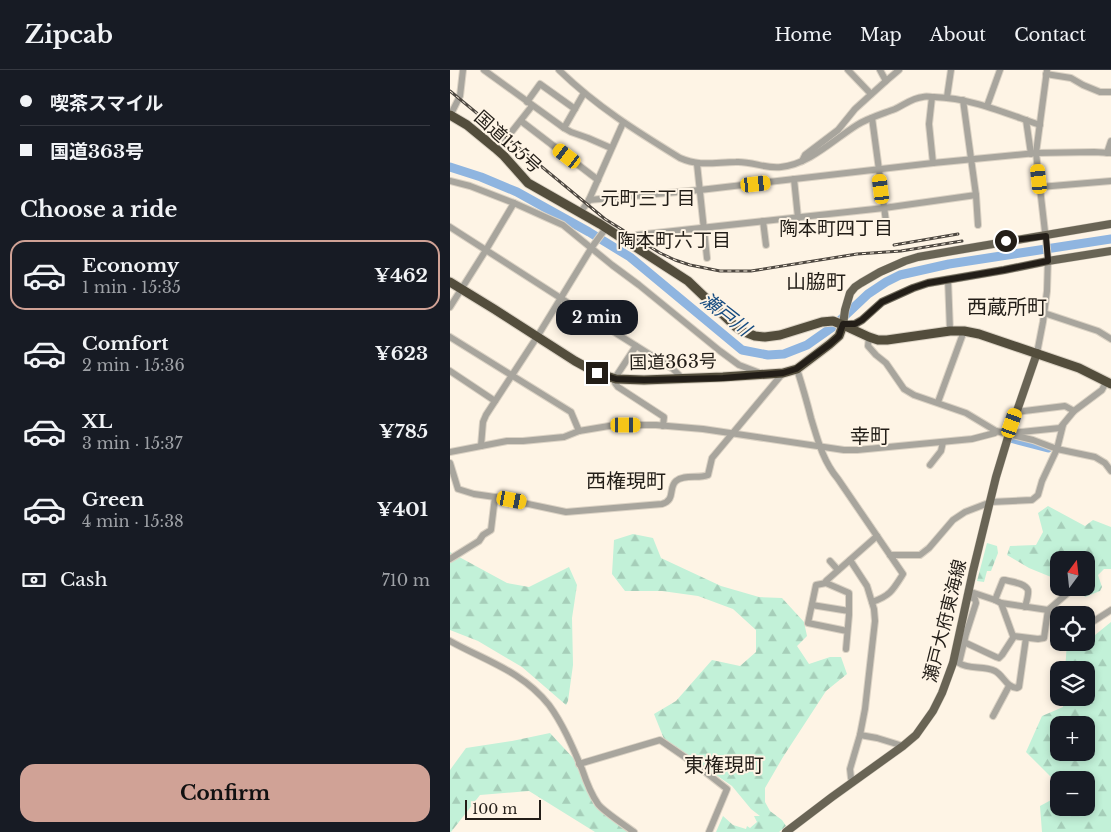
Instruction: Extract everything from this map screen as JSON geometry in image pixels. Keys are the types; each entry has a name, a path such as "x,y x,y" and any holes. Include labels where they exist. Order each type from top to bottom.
{"highway":[{"name":"国道155号","path":"450,116 467,125 498,150 528,183 579,211 604,230 626,241 688,281 736,327 749,334 765,337 780,335 822,322 833,321 878,340 964,331 979,334 1079,368 1108,383"},
{"name":"国道363号","path":"450,282 597,373 616,379 683,379 783,373 796,369 830,344 839,336 843,324"}],"main road":[{"path":"1111,224 1060,232 1046,238 992,244 918,257 880,272 861,282 850,293 843,324 855,324 882,302 928,283 1004,270 1048,259 1111,251"},
{"name":"瀬戸大府東海線","path":"786,832 903,746 916,735 933,711 953,663 996,477 1037,353"}],"street":[{"path":"450,116 460,96 463,70"},
{"path":"484,70 492,72 530,104 564,128 611,148"},
{"path":"559,70 584,93 623,122 680,158 697,164 738,162 781,168 812,156 858,124 915,98 925,96 948,97 987,106 1040,125"},
{"path":"848,70 871,94"},
{"path":"880,70 886,81"},
{"path":"802,161 806,155 838,130 855,109 871,94 900,70"},
{"path":"948,97 950,70"},
{"path":"987,106 1000,70"},
{"path":"1033,154 1040,125 1046,72 1072,78 1100,92 1111,92"},
{"path":"498,150 521,121 540,84 575,109"},
{"path":"564,128 584,93"},
{"path":"932,97 929,124 933,163"},
{"path":"963,100 976,195 978,225"},
{"path":"872,118 887,229"},
{"path":"1026,120 1040,187 1048,259 1047,291 1037,353"},
{"path":"521,121 598,180"},
{"path":"579,211 582,210 589,200 623,122"},
{"path":"589,200 794,180 933,163 1033,154 1109,153 1111,140"},
{"path":"697,164 708,258"},
{"path":"794,180 798,218"},
{"path":"450,181 470,186 564,224 720,351 739,365 764,375"},
{"path":"1040,187 1111,181"},
{"path":"626,241 637,236 884,208 976,195"},
{"path":"450,307 514,203"},
{"path":"763,221 766,245"},
{"path":"450,227 674,369 683,379"},
{"path":"481,446 483,422 486,414 604,230"},
{"path":"948,279 950,331"},
{"path":"1044,313 1098,331 1111,339"},
{"path":"938,402 964,331"},
{"path":"450,337 571,412 579,431"},
{"path":"869,337 868,346 886,364 904,389 914,395 966,413 996,431 1033,440 1057,449 1095,456 1105,463 1111,471"},
{"path":"636,346 615,383 618,387 664,418 663,426"},
{"path":"796,369 815,433 830,469 903,574 888,595 872,602"},
{"path":"450,371 495,401"},
{"path":"450,463 458,489 460,490 566,512 666,503 671,498 673,486 677,480 708,475 712,458 783,373"},
{"path":"890,555 920,555 953,520 965,512 991,502 1032,500 1038,495 1042,481 1057,449 1064,426 1074,411 1102,390 1108,383"},
{"path":"1016,412 1065,406 1074,411"},
{"path":"450,452 507,441 524,442 564,438 579,431 615,425 663,426 734,433 844,450 972,439 995,433 996,431"},
{"path":"1009,434 1064,426"},
{"path":"930,465 941,451 943,442"},
{"path":"450,559 479,541 483,535 491,530 495,497"},
{"path":"826,583 877,536"},
{"path":"850,560 867,586 875,621 865,709 850,769 851,778 854,781"},
{"path":"830,561 838,570"},
{"path":"964,642 999,658 1014,638 998,602 1003,580 1023,586 1028,590 1024,607"},
{"path":"846,649 849,611 849,592 826,583 815,586 808,623 847,631"},
{"path":"968,594 998,602 1048,610"},
{"path":"968,594 975,599 976,603 959,663 963,666 986,667 996,671 1003,676 1009,686 1017,688 1019,687 1026,638"},
{"path":"1014,636 1044,638 1048,610 1064,596"},
{"path":"812,605 849,611"},
{"path":"1095,620 1111,610"},
{"path":"450,641 521,678 548,703 558,718 599,806 634,832"},
{"path":"993,716 1009,686"},
{"path":"860,735 903,746"},
{"path":"579,764 660,740 727,789 710,832"}],"green space":[{"path":"1048,506 1085,526 1093,520 1111,527 1111,569 1104,569 1098,575 1102,587 1100,591 1095,593 1095,551 1050,551 1050,577 1029,568 1007,555 1010,546 1036,545 1043,532 1038,513"},
{"path":"633,534 653,538 661,558 721,586 759,597 782,598 804,622 807,636 797,646 809,664 830,657 841,657 847,674 826,691 765,788 765,802 770,811 782,820 786,826 779,832 716,832 723,816 733,825 746,829 747,826 750,828 757,822 754,816 760,816 751,809 732,786 664,739 654,714 676,701 712,660 740,666 756,652 756,630 733,609 698,596 662,591 625,591 612,574 614,540"},
{"path":"987,543 997,546 998,553 991,571 987,571 984,582 977,581"},
{"path":"450,552 507,583 529,587 569,567 577,585 572,618 573,665 566,705 522,667 478,641 450,630"},
{"path":"1111,622 1111,832 1042,832 1040,806 1050,801 1050,816 1095,816 1095,771 1050,771 1050,776 1026,752 1042,716 1063,706 1095,706 1095,661 1066,661 1066,651 1095,651 1095,635"},
{"path":"550,733 575,760 594,805 632,832 595,832 529,791 480,795 450,832 450,770 466,748"}],"waterway":[{"name":"瀬戸川","path":"450,167 517,192 589,232 630,257 742,350 768,355 784,354 807,345 834,326 868,294 900,275 949,264 1111,239"},
{"path":"1010,438 1048,448"}],"railway":[{"path":"450,91 605,219 660,253 690,265 720,271 751,271 857,254 901,251 962,241"},
{"path":"894,245 958,234"}],"district":[{"name":"元町三丁目","path":"648,198"},
{"name":"陶本町四丁目","path":"836,228"},
{"name":"陶本町六丁目","path":"674,240"},
{"name":"山脇町","path":"816,282"},
{"name":"西蔵所町","path":"1007,307"},
{"name":"幸町","path":"870,436"},
{"name":"西権現町","path":"626,481"},
{"name":"東権現町","path":"724,765"}],"route":[{"path":"597,373 616,379 644,380 723,378 783,373 796,369 839,336 843,324 855,324 882,302 913,288 928,283 1048,261 1046,236 1006,241"}]}
